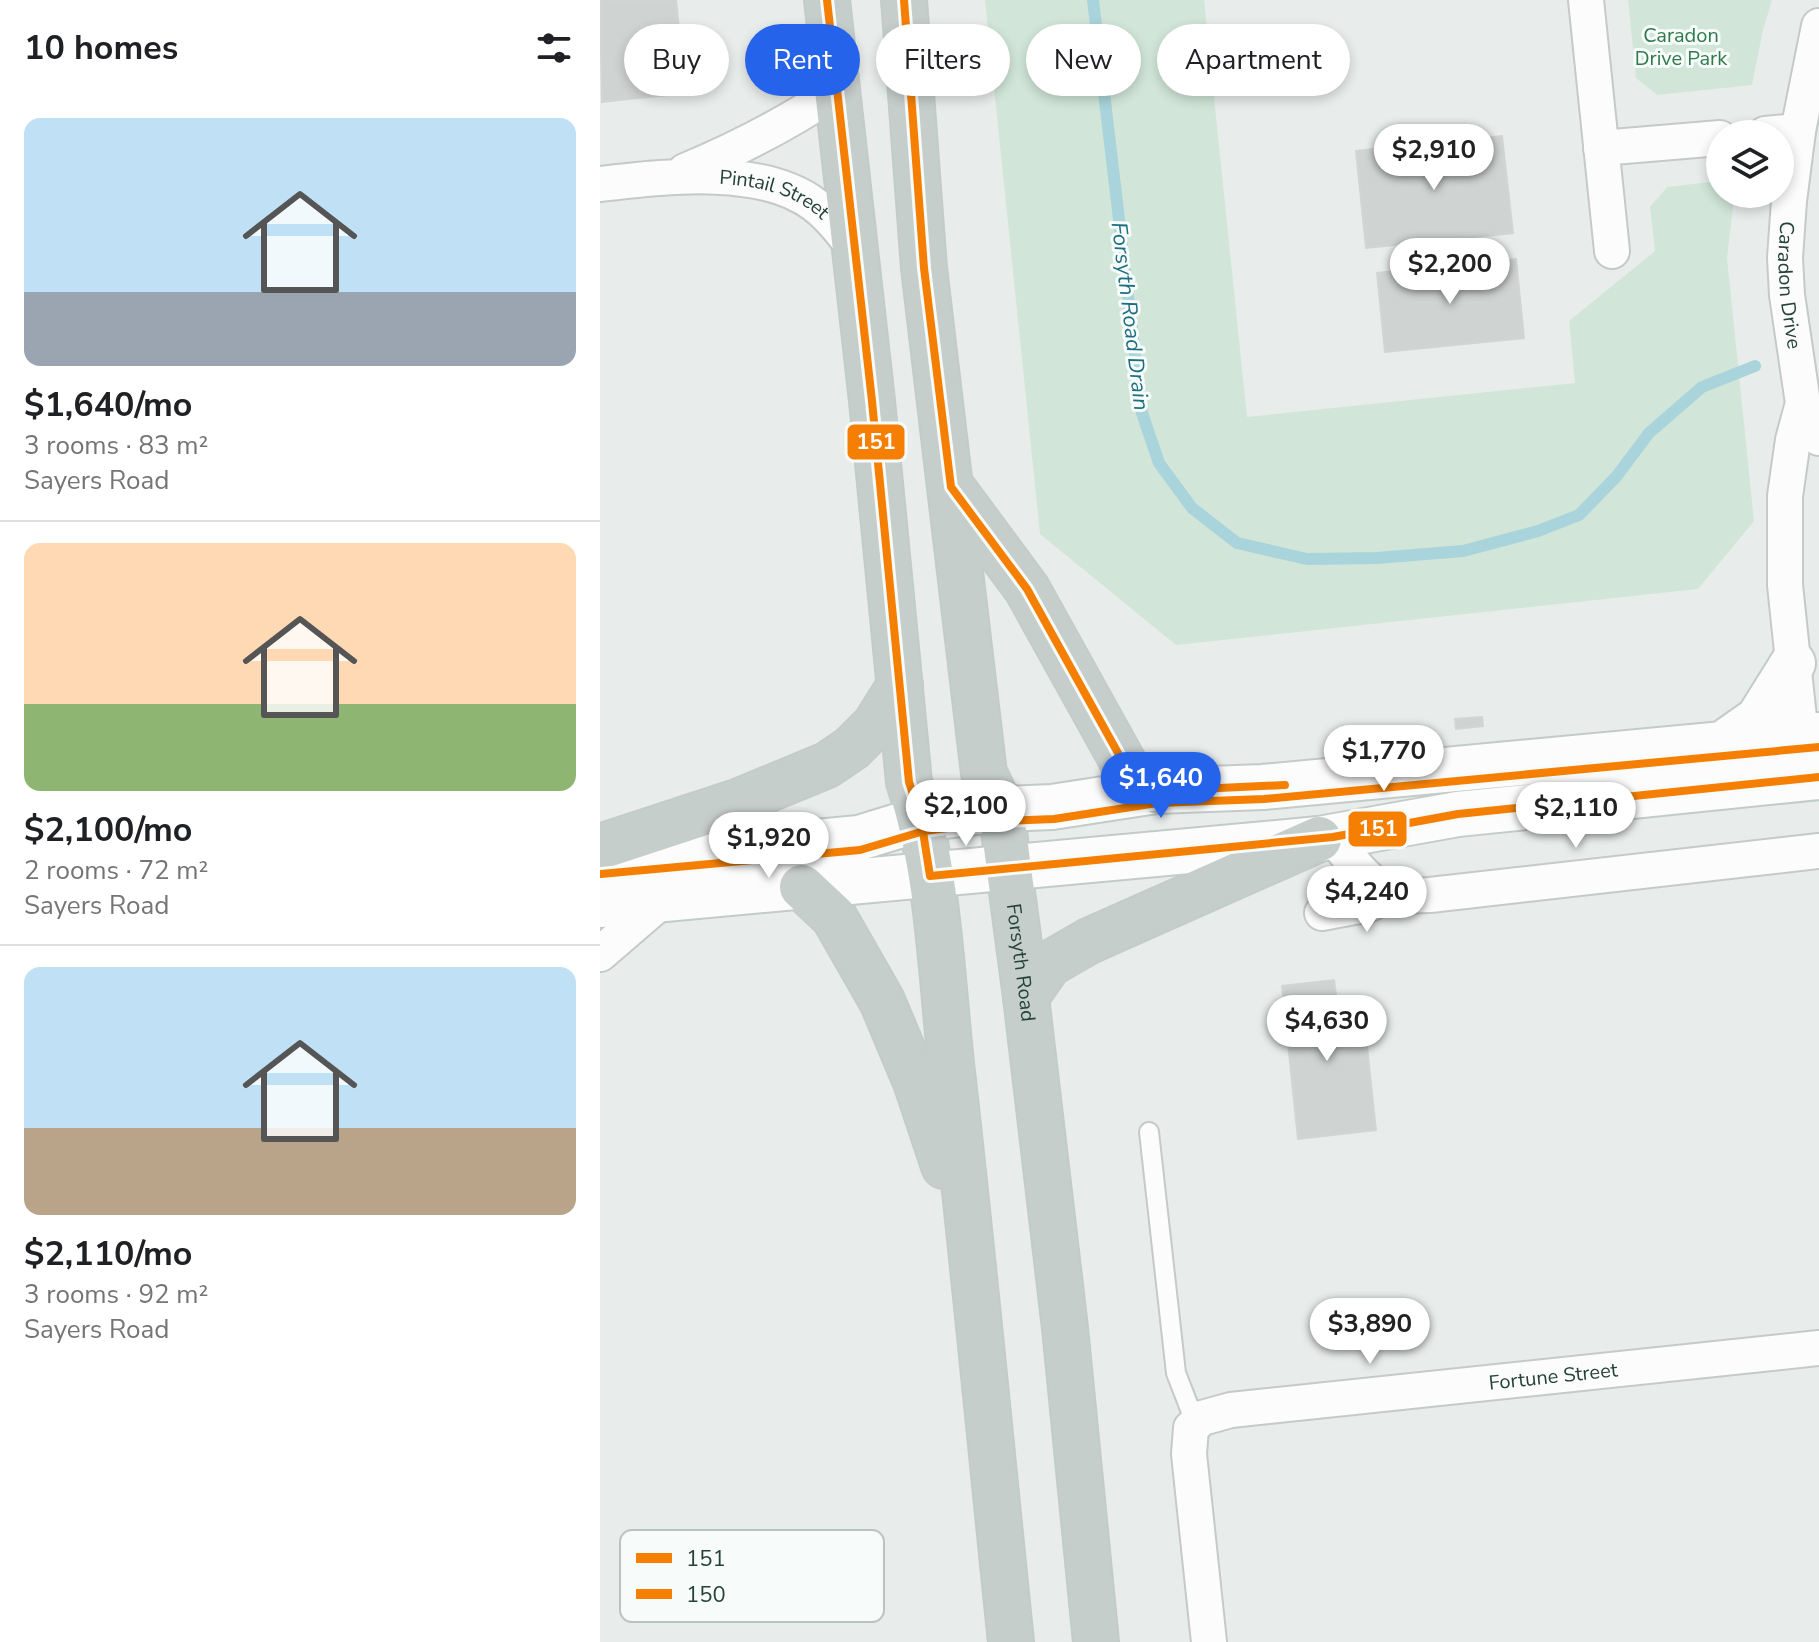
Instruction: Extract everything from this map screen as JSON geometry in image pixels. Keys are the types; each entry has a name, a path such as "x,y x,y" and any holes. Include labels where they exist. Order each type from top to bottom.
{"highway":[{"name":"Forsyth Road","path":"904,0 924,268 984,773 1001,809 1026,997 1065,1328 1096,1642"},
{"path":"823,3 826,24"},
{"path":"837,96 856,251 909,782 921,819 930,876 1011,1642"},
{"path":"951,487 1027,589 1128,771 1156,791"},
{"path":"600,847 740,801 827,765 852,748 875,725 900,685"},
{"path":"1026,997 1049,964 1089,941 1326,838"},
{"path":"802,887 834,917 882,1001 916,1082 971,1248"}],"main road":[{"path":"1721,745 1758,719 1801,649"},
{"path":"600,862 859,838 921,819 1001,809 1052,807 1156,791 1263,787 1721,745 1814,756"},
{"path":"600,905 1326,838 1814,756"}],"street":[{"path":"1586,0 1612,251"},
{"name":"Caradon Drive","path":"1786,120 1819,26"},
{"name":"Pintail Street","path":"673,176 771,131 829,96"},
{"path":"1601,148 1706,139"},
{"name":"Pintail Street","path":"600,184 673,176 767,184 813,203 838,226 856,251"},
{"name":"Caradon Drive","path":"1789,208 1785,258 1789,309 1803,403 1819,438"},
{"name":"Caradon Drive","path":"1803,403 1793,440 1785,496 1785,585 1801,649 1814,756"},
{"path":"1326,838 1364,875 1391,893"},
{"path":"1322,913 1370,904 1391,893 1430,895 1819,851"},
{"path":"600,954 665,898"},
{"name":"Fortune Street","path":"1195,1422 1231,1410 1819,1348"},
{"path":"1195,1422 1189,1436 1189,1454 1209,1642"}],"lane":[{"path":"1149,1132 1176,1373 1195,1422"}],"green space":[{"path":"985,0 1204,0 1206,24 1157,24 1157,96 1214,96 1247,417 1575,383 1569,321 1655,251 1650,207 1667,187 1706,182 1706,208 1733,208 1727,258 1754,521 1698,589 1176,645 1040,534 995,96 1010,96 1010,24 987,24"},
{"name":"Caradon Drive Park","path":"1628,0 1772,0 1752,85 1657,95 1636,78"}],"building":[{"path":"600,0 676,0 679,24 624,24 624,96 658,96 602,102"},
{"path":"1502,136 1513,233 1366,248 1356,151"},
{"path":"1516,259 1524,338 1385,352 1377,273"},
{"path":"1482,717 1483,726 1456,729 1455,719"},
{"path":"1334,980 1338,1011 1363,1009 1376,1130 1298,1139 1282,986"}],"waterway":[{"name":"Forsyth Road Drain","path":"1093,0 1142,413 1159,463 1192,508 1237,543 1307,559 1377,558 1463,551 1538,531 1579,515 1616,477 1649,433 1702,387 1755,366"}],"transit line":[{"name":"151","path":"827,0 872,401 909,782 921,819 930,876 1333,837 1458,814 1819,777"},
{"name":"151","path":"904,0 924,268 951,487 1027,589 1128,771 1156,791 1285,785"},
{"name":"150","path":"601,874 860,850 924,831 1002,821 1054,819 1157,803 1264,799 1819,747"}]}
